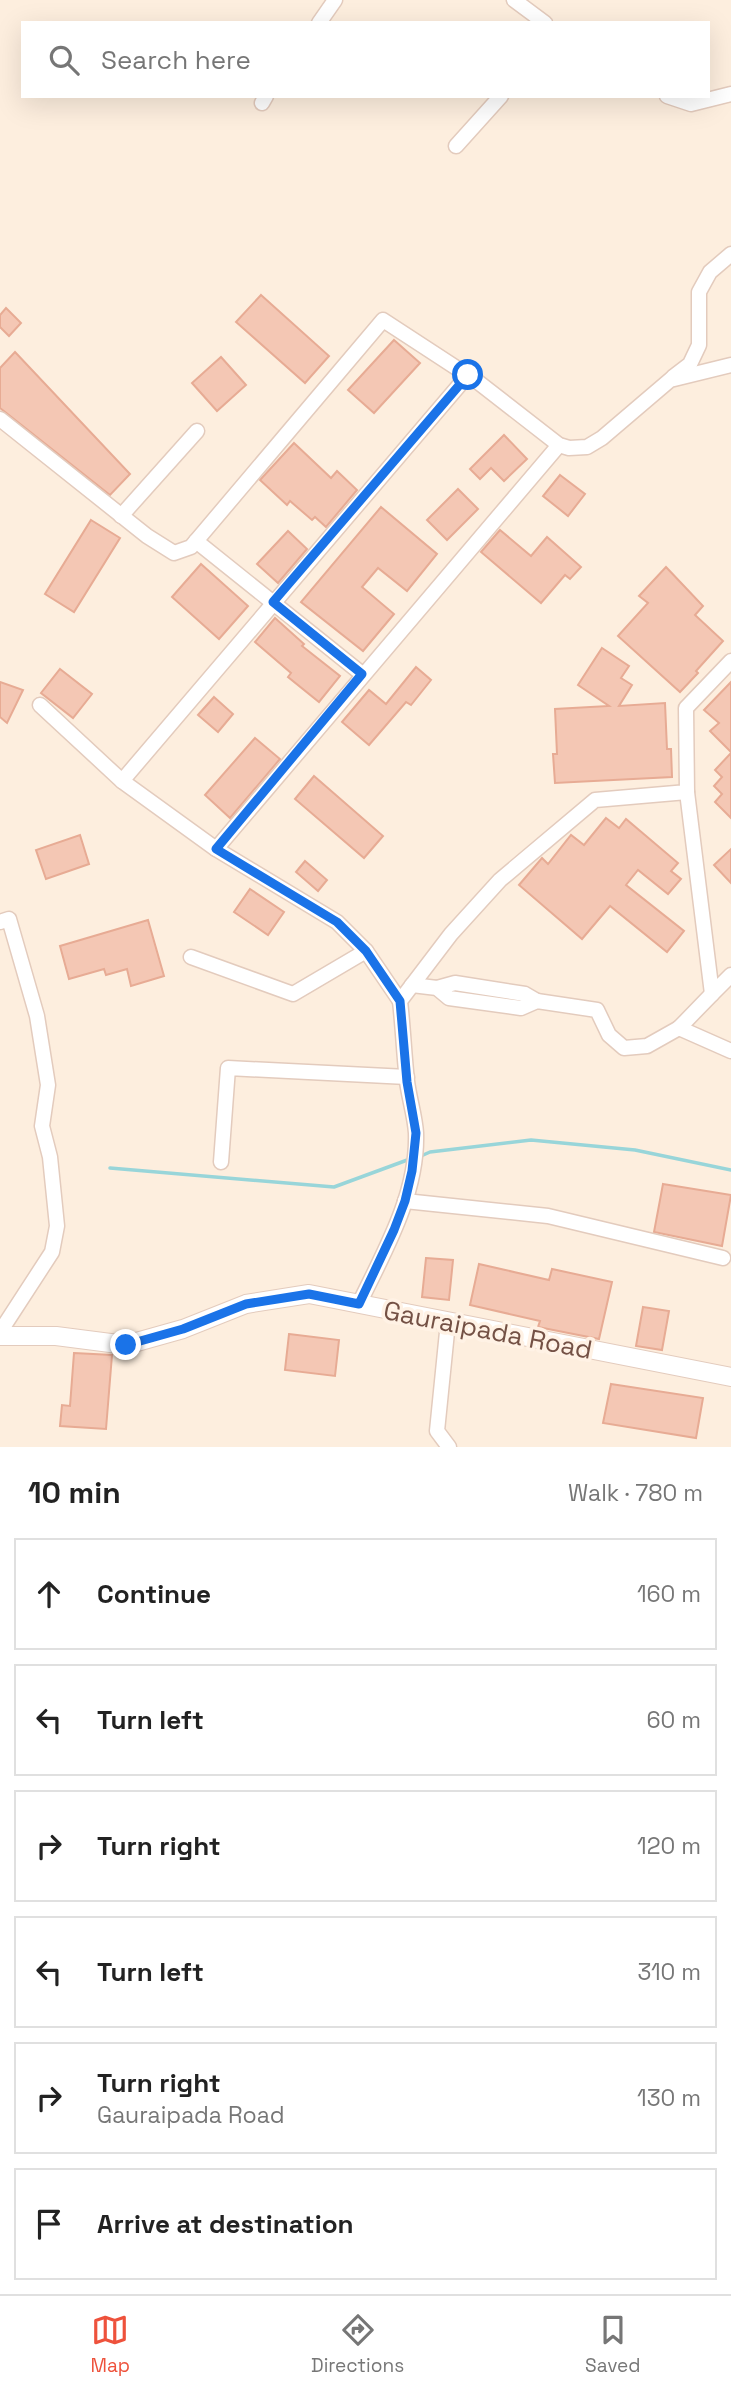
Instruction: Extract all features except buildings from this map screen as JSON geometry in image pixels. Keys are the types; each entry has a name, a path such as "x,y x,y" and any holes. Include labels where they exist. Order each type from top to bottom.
{"street":[{"path":"320,21 335,0"},
{"path":"514,0 542,21"},
{"path":"673,98 691,104 731,94"},
{"path":"456,146 499,98"},
{"path":"0,419 121,516 174,553 191,547 383,320 468,375 559,445 569,448 587,447 602,438 690,363 699,345 699,292 710,272 731,254"},
{"path":"670,380 731,365"},
{"path":"122,780 468,375"},
{"path":"121,516 197,431"},
{"path":"216,849 559,445"},
{"path":"196,541 362,674"},
{"path":"712,993 687,792 686,708 731,661"},
{"path":"40,705 122,780 216,849 337,922 366,951 400,1001 407,1077 416,1133 412,1171 394,1230 359,1304"},
{"path":"400,1001 451,934 500,880 595,800 687,792"},
{"path":"0,922 9,919 37,1016 48,1085 42,1126 50,1157 57,1226 52,1252 0,1334"},
{"path":"191,957 293,993 366,951"},
{"path":"412,985 437,988 449,998 522,1008 537,1001 597,1010 609,1035 624,1048 647,1046 679,1028 731,975"},
{"path":"679,1028 731,1051"},
{"path":"221,1162 228,1068 407,1077"},
{"path":"405,1201 548,1216 723,1258"},
{"name":"Gauraipada Road","path":"0,1334 56,1336 126,1345 183,1329 246,1304 309,1294 731,1377"},
{"path":"448,1322 436,1431 449,1447"}],"waterway":[{"path":"421,1156 430,1152 531,1140 635,1150 731,1170"},
{"path":"110,1168 334,1187 410,1159"}],"route":[{"path":"126,1345 183,1329 246,1304 309,1294 359,1304 405,1201 412,1171 416,1133 407,1082 400,1001 366,951 337,922 216,849 362,674 273,602 468,375"}]}
